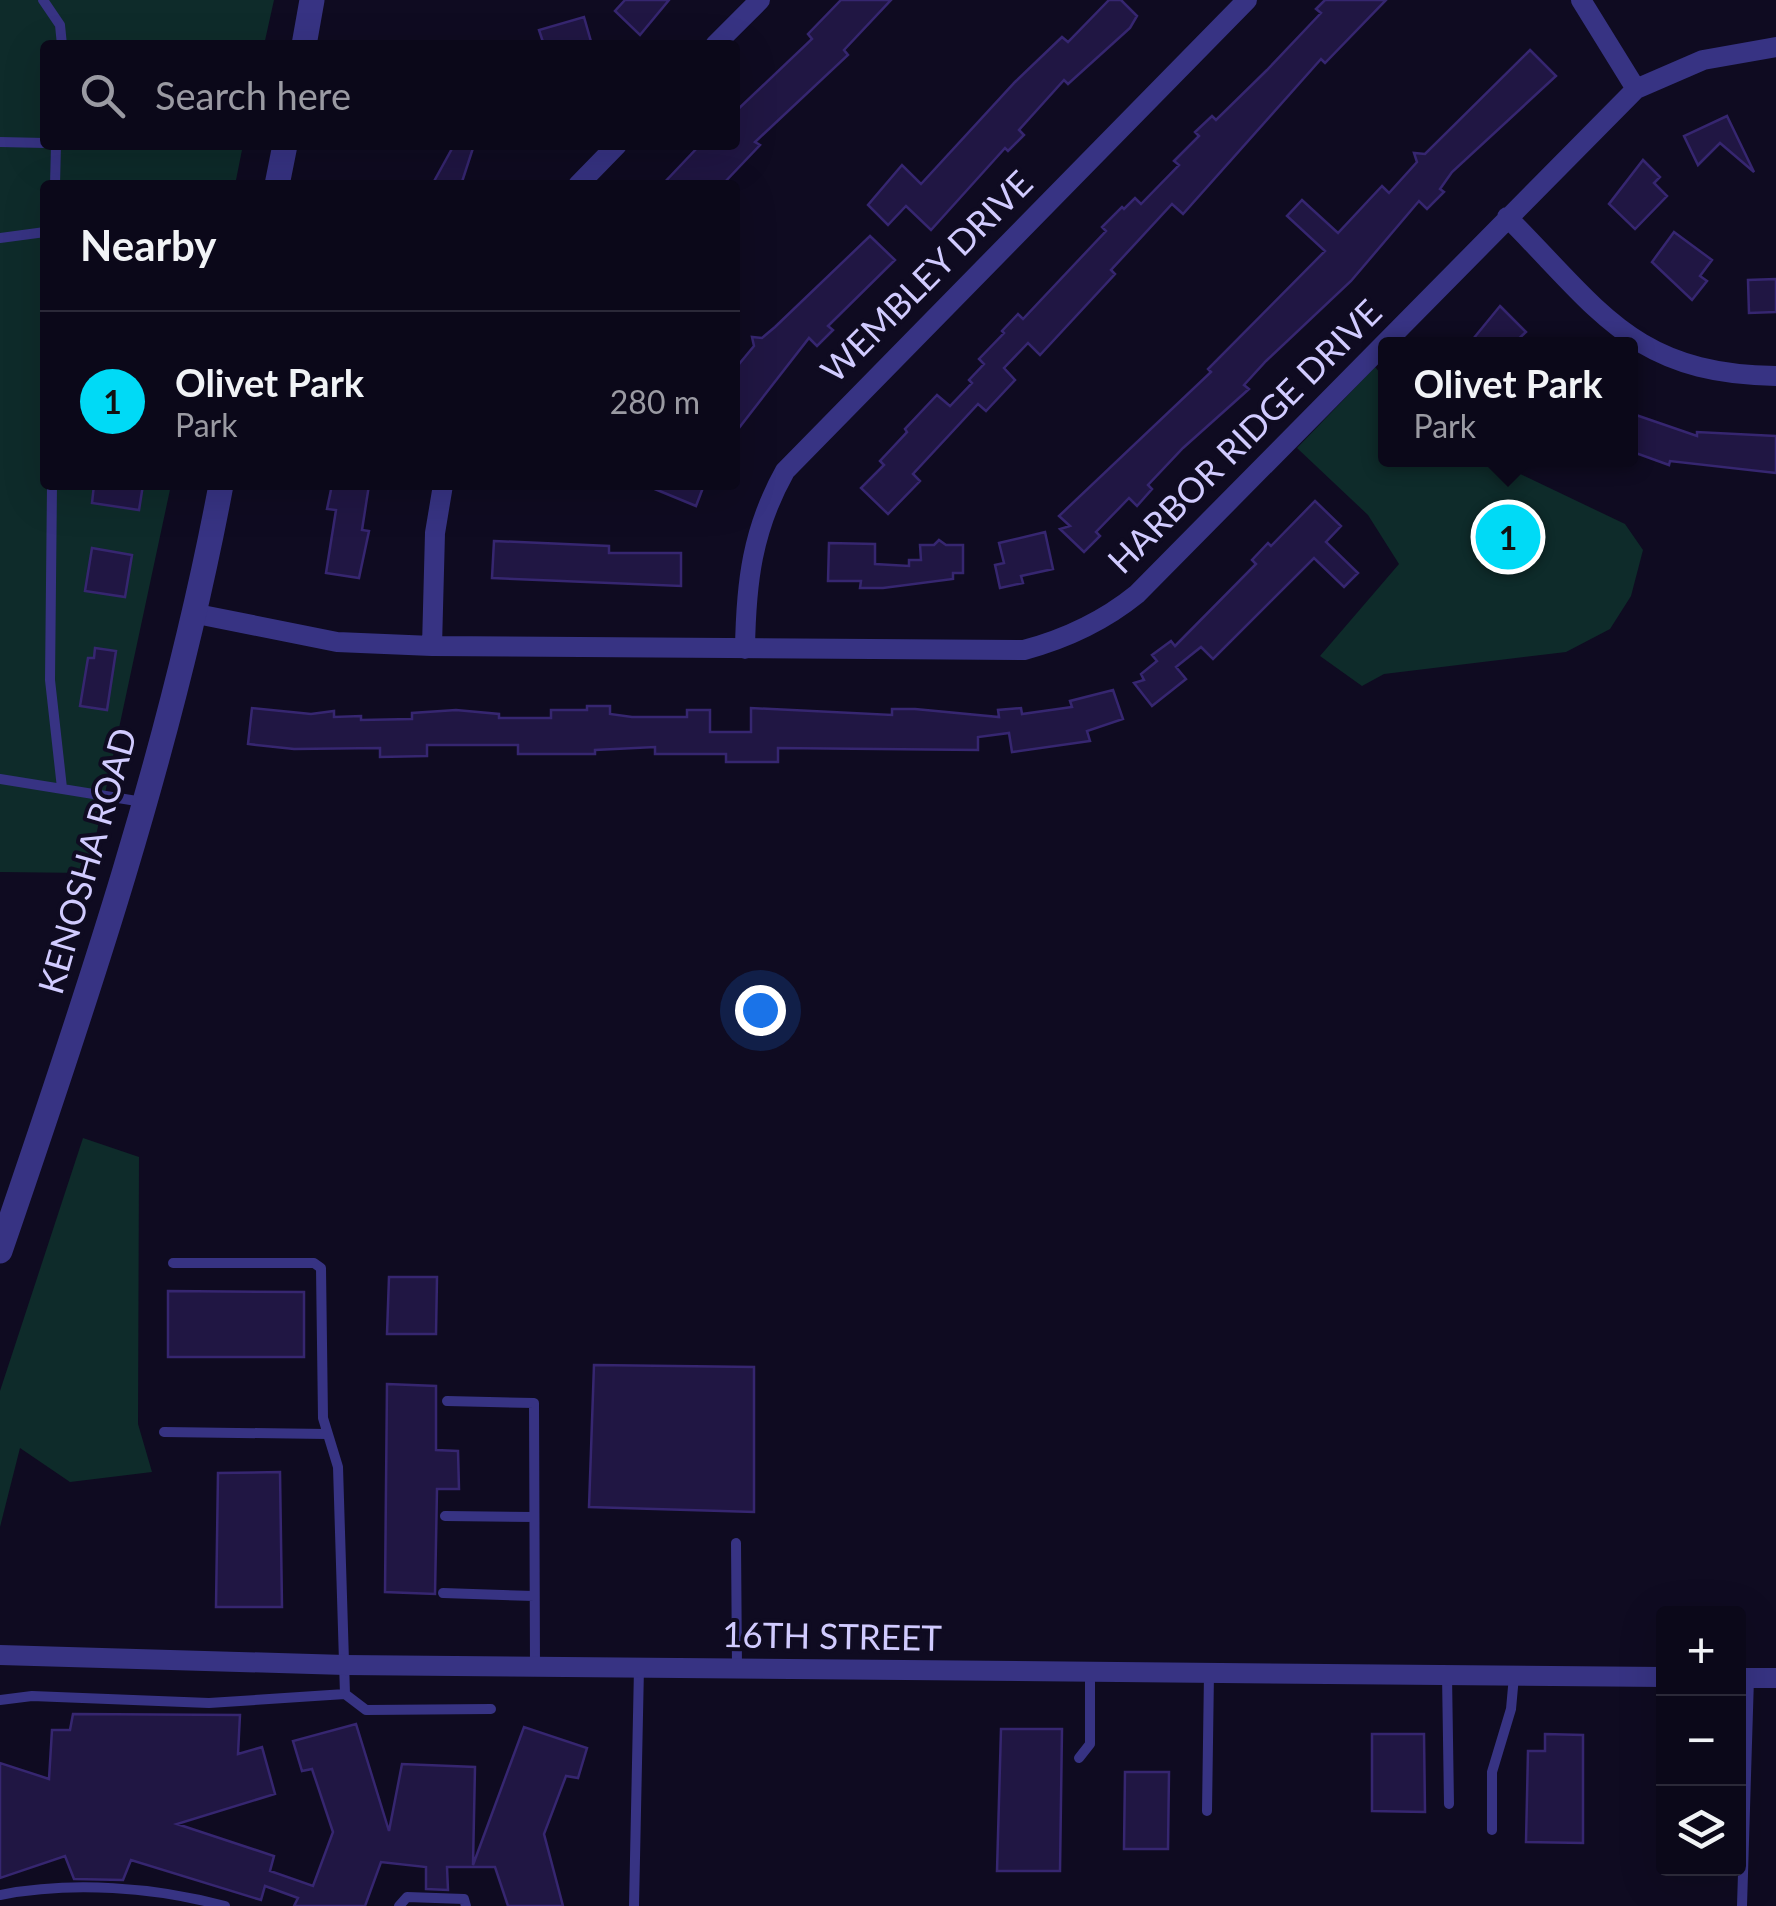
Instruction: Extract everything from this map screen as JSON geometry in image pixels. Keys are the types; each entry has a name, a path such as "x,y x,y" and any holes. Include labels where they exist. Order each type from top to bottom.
{"street":[{"path":"305,40 312,0"},
{"path":"720,40 760,0"},
{"name":"WEMBLEY DRIVE","path":"745,648 746,580 756,535 785,472 1247,0"},
{"path":"1581,0 1636,89"},
{"name":"HARBOR RIDGE DRIVE","path":"1388,337 1636,89 1702,60 1776,47"},
{"path":"279,180 284,150"},
{"path":"583,180 612,150"},
{"path":"1507,217 1630,337"},
{"path":"1638,343 1704,372 1776,376"},
{"name":"HARBOR RIDGE DRIVE","path":"192,613 337,642 1024,650 1055,642 1118,609 1378,347"},
{"name":"KENOSHA ROAD","path":"0,1251 144,802 220,490"},
{"path":"432,646 434,532 442,490"},
{"name":"16TH STREET","path":"0,1654 344,1665 1656,1677"},
{"path":"1746,1678 1776,1678"}],"lane":[{"path":"44,0 60,25 62,40"},
{"path":"0,142 40,143"},
{"path":"55,180 56,150"},
{"path":"0,238 40,233"},
{"path":"52,490 50,680 62,788"},
{"path":"0,779 144,802"},
{"path":"173,1264 314,1263 321,1268 322,1395 338,1467 344,1694"},
{"path":"447,1402 534,1403 535,1667"},
{"path":"164,1432 328,1434"},
{"path":"445,1516 534,1517"},
{"path":"736,1543 737,1668"},
{"path":"443,1594 534,1596"},
{"path":"634,1906 640,1668"},
{"path":"1080,1758 1090,1744 1090,1672"},
{"path":"1207,1811 1209,1673"},
{"path":"1447,1675 1449,1804"},
{"path":"1492,1830 1492,1772 1511,1709 1514,1676"},
{"path":"0,1700 32,1696 209,1703 344,1694 366,1710 491,1709"},
{"path":"1742,1906 1744,1696"},
{"path":"0,1895 62,1888 181,1894 225,1906"},
{"path":"399,1906 407,1898 464,1899 466,1906"}],"green space":[{"path":"0,0 274,0 265,40 40,40 40,150 242,150 236,180 40,180 40,490 170,490 88,873 0,872"},
{"path":"1375,367 1378,467 1506,467 1625,524 1643,550 1631,596 1610,629 1566,652 1384,674 1362,686 1320,656 1399,564 1368,515 1297,448"},
{"path":"83,1138 139,1157 138,1424 152,1472 70,1482 20,1448 0,1527 0,1391"}],"building":[{"path":"625,0 669,0 640,35 615,11"},
{"path":"841,0 891,0 844,50 848,55 755,142 760,145 727,180 667,180 695,150 740,150 740,107 812,39 808,34"},
{"path":"1109,0 1121,0 1137,16 1130,28 1068,84 1064,80 1019,130 1024,135 1008,151 1005,148 931,230 906,206 888,225 868,205 902,165 921,184 1015,82 1062,37 1068,42"},
{"path":"1325,0 1386,0 1325,63 1321,59 1183,214 1172,204 1111,270 1115,274 1040,355 1028,343 1004,368 1015,380 986,411 978,404 913,474 920,481 888,514 861,488 884,465 880,461 907,432 905,429 937,395 950,406 972,383 969,380 984,364 979,359 1002,331 1018,314 1023,319 1106,231 1102,227 1122,207 1135,198 1141,204 1179,165 1174,161 1199,136 1195,132 1212,116 1216,120 1267,70 1321,13 1316,9"},
{"path":"584,17 591,40 542,40 539,30"},
{"path":"1530,50 1556,76 1452,172 1440,189 1444,192 1427,209 1419,201 1351,281 1244,385 1249,389 1183,448 1148,485 1152,489 1137,506 1129,498 1096,532 1100,536 1084,552 1060,529 1070,526 1059,516 1211,372 1208,369 1325,251 1287,216 1302,200 1338,233 1382,186 1389,193 1417,162 1414,153 1425,154"},
{"path":"1727,116 1754,172 1720,143 1698,165 1684,136"},
{"path":"451,150 472,150 463,180 435,180"},
{"path":"1643,160 1660,177 1654,183 1667,196 1635,229 1609,204"},
{"path":"1674,232 1712,260 1700,276 1707,281 1692,300 1652,262"},
{"path":"870,236 895,260 828,326 833,330 817,346 809,338 740,427 740,363 754,346 752,337 762,338"},
{"path":"1776,279 1776,312 1749,313 1748,280"},
{"path":"1500,306 1526,332 1521,337 1475,337"},
{"path":"1638,416 1697,436 1697,432 1776,436 1776,473 1670,461 1669,465 1638,454"},
{"path":"93,490 142,490 139,510 92,503"},
{"path":"331,490 368,490 362,530 369,531 359,578 326,573 336,510 327,509"},
{"path":"657,490 702,490 696,506"},
{"path":"1315,501 1341,526 1326,542 1358,573 1344,587 1314,558 1213,659 1201,647 1176,667 1186,679 1152,706 1134,683 1144,680 1141,674 1157,661 1152,655 1171,641 1175,646 1256,564 1252,560 1268,543 1271,546"},
{"path":"1045,532 1053,569 1021,576 1023,583 1000,588 995,565 1004,563 999,543"},
{"path":"939,540 946,545 963,545 963,573 953,573 953,579 883,588 860,588 861,581 828,581 829,543 875,544 875,564 909,566 909,560 921,560 920,545 934,545"},
{"path":"494,541 609,546 609,553 681,553 681,586 492,578"},
{"path":"92,548 132,555 125,597 85,591"},
{"path":"95,648 116,651 107,710 80,706 88,658 94,658"},
{"path":"1113,690 1123,719 1087,731 1090,741 1012,752 1009,733 978,737 978,750 778,748 778,762 726,762 726,754 655,754 655,747 595,750 595,754 518,754 518,745 427,745 427,756 380,757 380,748 294,749 248,744 252,708 311,714 334,711 334,717 361,716 361,720 412,719 412,713 456,710 499,714 499,718 551,718 551,710 587,710 587,706 610,706 610,714 632,717 687,717 687,710 710,710 710,732 751,732 751,708 892,715 892,709 915,709 999,717 998,710 1021,708 1022,714 1072,707 1070,701"},
{"path":"389,1277 437,1277 436,1334 387,1334"},
{"path":"168,1291 304,1292 304,1357 168,1357"},
{"path":"594,1365 754,1367 754,1512 589,1507"},
{"path":"387,1384 436,1386 436,1450 458,1451 459,1489 437,1489 435,1594 385,1592"},
{"path":"280,1472 282,1607 216,1607 218,1473"},
{"path":"73,1714 240,1715 238,1754 262,1747 275,1794 177,1824 274,1856 270,1871 313,1886 333,1832 312,1769 302,1771 293,1741 356,1724 389,1831 402,1764 475,1767 473,1865 524,1727 587,1748 578,1778 566,1776 544,1834 563,1906 508,1906 495,1867 447,1867 448,1890 426,1889 426,1867 381,1862 365,1906 294,1906 298,1898 265,1886 261,1900 131,1860 123,1880 74,1879 65,1856 0,1878 0,1763 49,1779 52,1730 70,1730"},
{"path":"1001,1729 1062,1729 1060,1871 997,1871"},
{"path":"1372,1734 1424,1734 1425,1812 1372,1811"},
{"path":"1545,1734 1583,1735 1583,1843 1526,1842 1528,1751 1545,1751"},
{"path":"1125,1772 1169,1772 1168,1849 1124,1849"}],"place":[{"name":"Olivet Park","path":"1508,537"}]}
